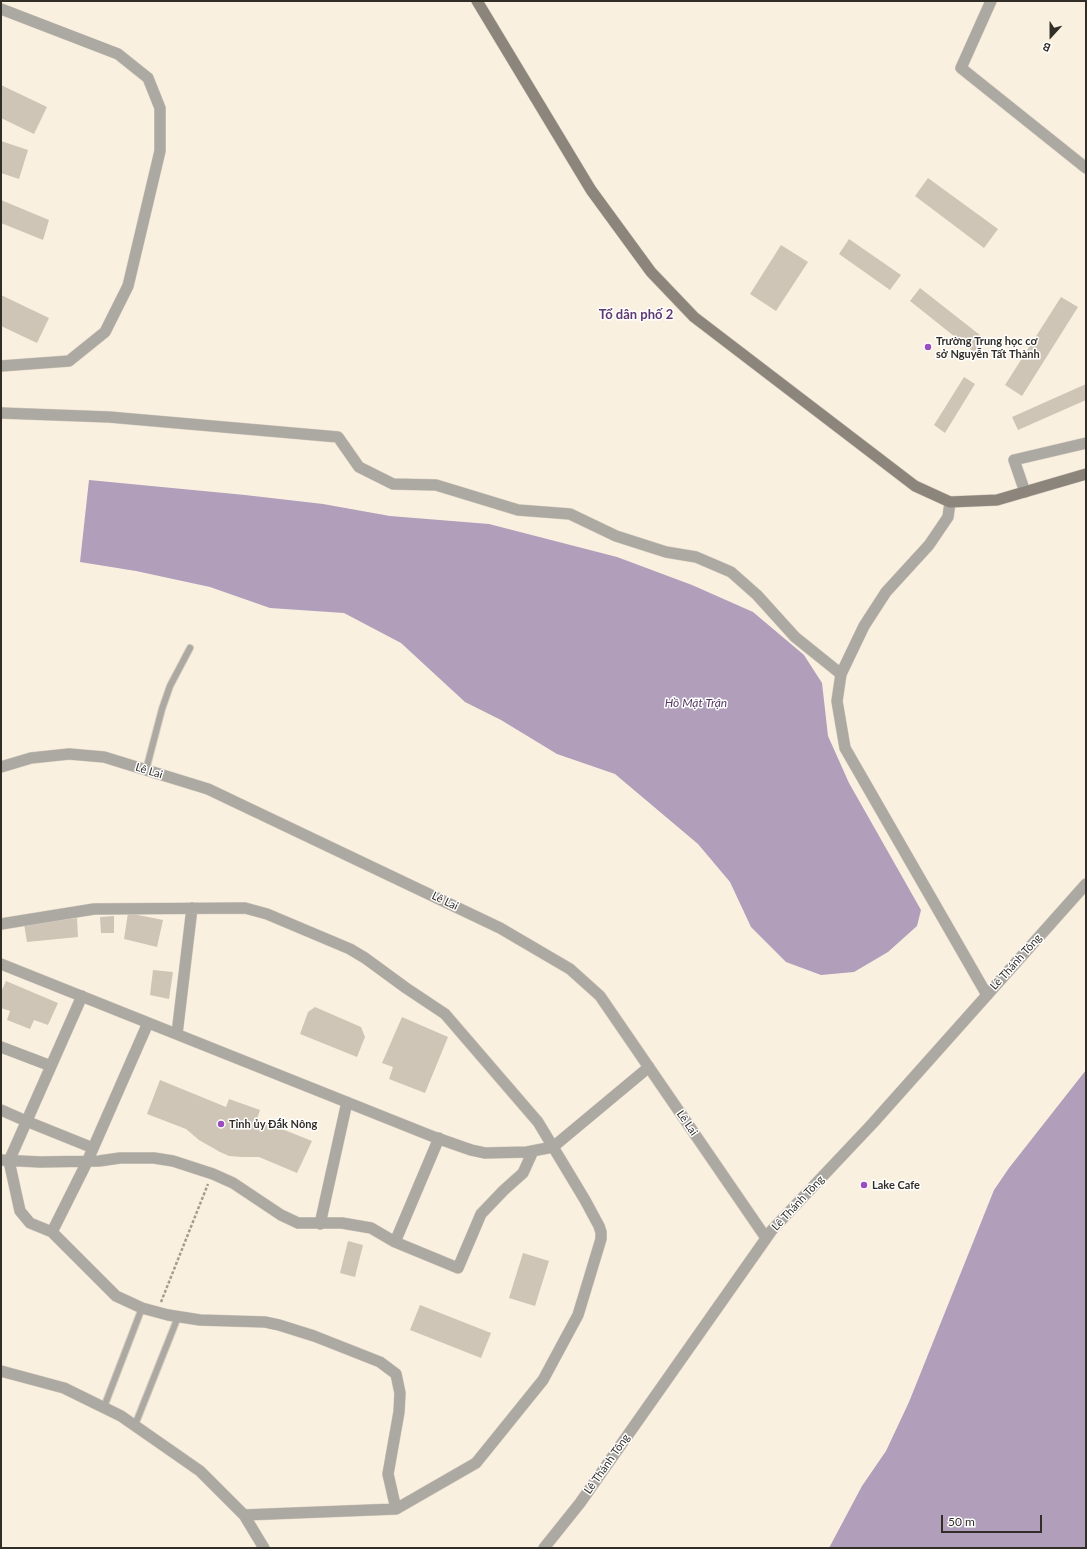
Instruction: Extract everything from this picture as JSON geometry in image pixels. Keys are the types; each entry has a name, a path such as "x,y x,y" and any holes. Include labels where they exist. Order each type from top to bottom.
{"main road":[{"path":"477,1 591,190 651,272 694,317 915,486 950,502 997,500 1086,474"}],"street":[{"path":"991,1 961,68 1086,168"},
{"path":"1,9 118,54 148,78 160,108 160,151 128,286 105,332 69,361 1,366"},
{"path":"1,413 109,416 338,437 359,467 393,484 436,485 518,510 570,514 616,536 666,552 696,557 731,572 757,595 795,637 841,674"},
{"path":"1025,492 1014,460 1086,443"},
{"path":"950,502 948,517 929,545 886,592 864,626 841,674 837,701 845,748 987,995"},
{"name":"Lê Lai","path":"1,766 31,758 69,754 104,757 208,789 500,928 570,969 600,996 766,1238"},
{"name":"Lê Thánh Tông","path":"544,1548 580,1503 766,1238 873,1123 1086,884"},
{"path":"177,1034 192,908"},
{"path":"1,924 94,909 245,908 267,914 350,949 445,1014 538,1122 599,1226 601,1239 578,1315 543,1380 476,1463 396,1509 244,1515"},
{"path":"1,964 439,1138 471,1150 485,1153 533,1151 553,1147 648,1067"},
{"path":"82,996 26,1121 5,1160 20,1211 30,1223 52,1232 116,1296 142,1308 178,1317 200,1320 265,1322 279,1325 314,1336 380,1362 396,1374 400,1393 399,1412 388,1474 396,1509"},
{"path":"52,1232 87,1162 148,1023"},
{"path":"1,1046 51,1066"},
{"path":"320,1224 347,1102"},
{"path":"1,1110 93,1148"},
{"path":"395,1242 439,1138"},
{"path":"5,1160 87,1162 120,1158 154,1158 173,1161 212,1174 233,1183 281,1214 298,1223 342,1224 371,1228 395,1242 458,1268 481,1214 522,1173 533,1151"},
{"path":"1,1371 64,1388 104,1407 135,1425 200,1471 244,1515 264,1548"}],"lane":[{"path":"146,770 162,709 170,686 190,648"},
{"path":"104,1407 142,1308"},
{"path":"135,1425 178,1317"}],"path":[{"path":"157,1312 212,1174"}],"water":[{"name":"Hồ Mặt Trận","path":"89,480 323,504 390,516 489,524 617,557 692,585 753,612 804,655 822,683 828,736 849,783 921,910 917,926 888,952 854,972 821,975 786,962 751,927 730,882 698,844 615,774 557,754 501,720 465,702 401,643 344,613 270,608 210,587 136,571 80,562"},
{"path":"1086,1070 1086,1548 829,1548 862,1486 886,1451 909,1402 994,1190 1009,1168"}],"building":[{"path":"1,85 47,107 34,134 1,118"},
{"path":"1,141 28,150 19,179 1,173"},
{"path":"928,178 998,229 984,248 915,196"},
{"path":"1,200 49,220 43,240 1,223"},
{"path":"849,239 901,275 890,290 839,254"},
{"path":"781,245 808,262 776,311 750,294"},
{"path":"920,288 985,339 974,352 910,301"},
{"path":"1,295 49,318 37,343 1,326"},
{"path":"1061,297 1078,307 1022,396 1005,385"},
{"path":"964,377 975,384 945,433 934,425"},
{"path":"1086,384 1086,400 1018,430 1012,417"},
{"path":"128,913 163,920 157,947 124,939"},
{"path":"114,916 114,933 101,933 100,917"},
{"path":"77,918 78,937 27,942 24,924"},
{"path":"153,970 173,972 169,999 150,995"},
{"path":"6,981 58,1003 48,1025 34,1020 30,1029 7,1020 10,1011 1,1008 1,992"},
{"path":"315,1007 361,1027 365,1037 357,1057 300,1034 308,1012"},
{"path":"402,1017 448,1037 425,1093 389,1079 393,1067 382,1063"},
{"name":"Tỉnh ủy Đắk Nông","path":"160,1080 226,1107 229,1099 260,1110 257,1119 312,1141 297,1173 259,1157 229,1156 199,1140 186,1129 147,1114"},
{"path":"348,1241 363,1245 355,1277 340,1273"},
{"path":"523,1253 549,1261 535,1306 509,1298"},
{"path":"420,1305 491,1333 481,1358 410,1330"}],"place":[{"name":"Trường Trung học cơ sở Nguyễn Tất Thành","path":"928,347"},
{"name":"Tỉnh ủy Đắk Nông","path":"221,1124"},
{"name":"Lake Cafe","path":"864,1185"}],"district":[{"name":"Tổ dân phố 2","path":"636,315"}]}
